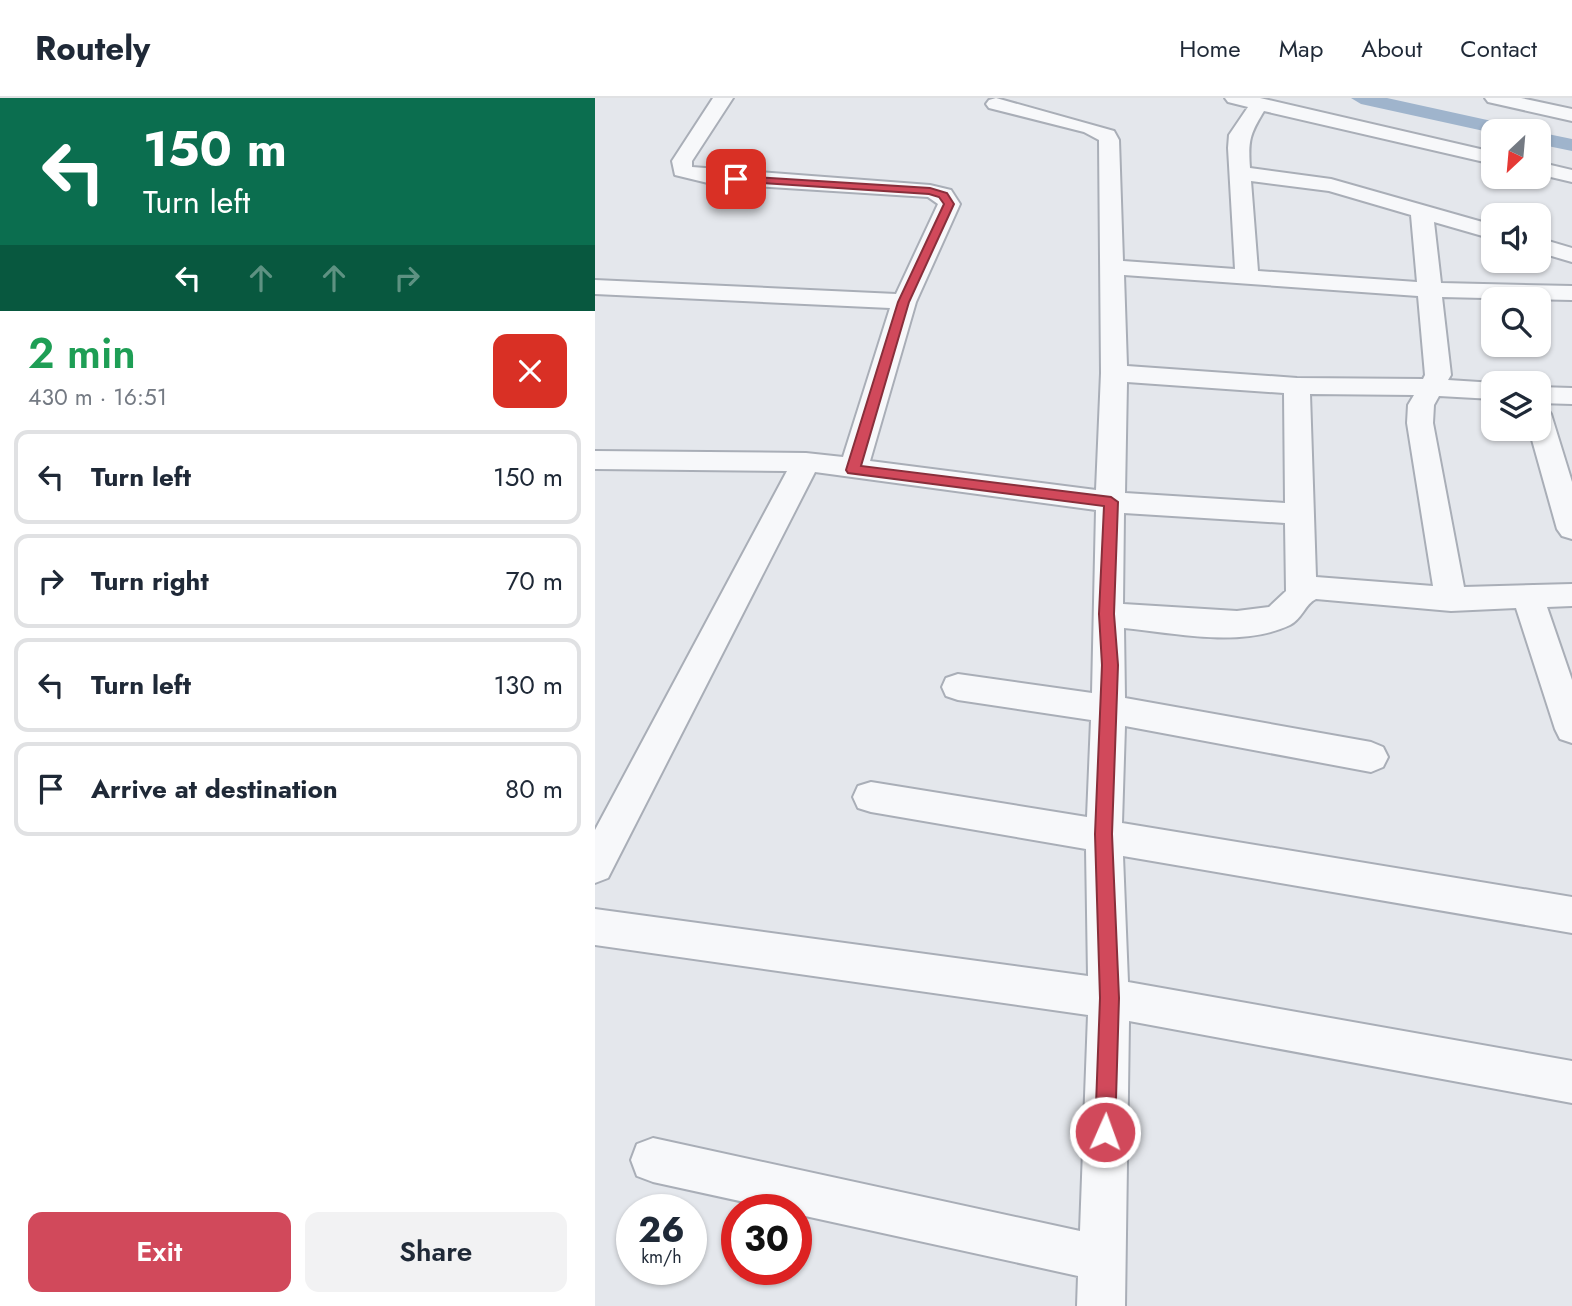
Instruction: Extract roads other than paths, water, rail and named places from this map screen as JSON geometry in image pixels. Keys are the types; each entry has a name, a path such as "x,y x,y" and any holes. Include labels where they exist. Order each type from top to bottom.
{"street":[{"path":"723,98 682,161 682,171 708,177 930,191 943,195 949,204 904,302 853,470"},
{"path":"1235,98 1481,155"},
{"path":"1495,98 1572,115"},
{"path":"996,104 1091,128 1107,135 1114,373 1104,834 1109,998 1100,1258 1101,1306"},
{"path":"1247,278 1239,173 1239,135 1259,104"},
{"path":"1551,171 1572,176"},
{"path":"1239,173 1331,185 1481,229"},
{"path":"1422,212 1432,290 1438,376 1434,387 1421,405 1420,423 1451,599"},
{"path":"1551,249 1572,255"},
{"path":"1112,267 1432,290 1572,293"},
{"path":"595,288 904,302"},
{"path":"1114,373 1297,386 1434,387 1481,390"},
{"path":"1107,614 1237,623 1277,618 1290,608 1301,592 1297,386"},
{"path":"1551,395 1572,396"},
{"path":"1546,441 1572,529"},
{"path":"595,866 806,462"},
{"path":"599,467 806,462 1111,502 1299,514"},
{"path":"1301,592 1324,588 1451,599 1572,595"},
{"path":"1528,597 1572,729"},
{"path":"958,687 1108,709 1371,757"},
{"path":"871,797 1104,834 1572,915"},
{"path":"595,928 1109,998 1572,1082"},
{"path":"653,1160 1100,1258"}],"waterway":[{"path":"1361,98 1481,125"},
{"path":"1551,141 1572,145"}]}
